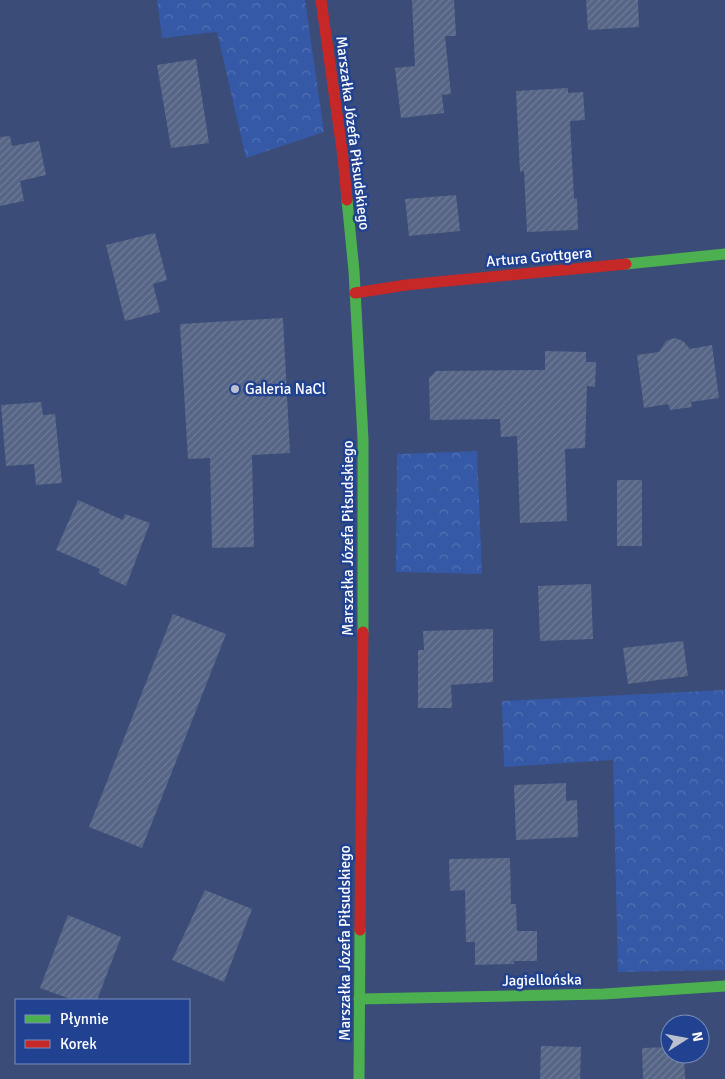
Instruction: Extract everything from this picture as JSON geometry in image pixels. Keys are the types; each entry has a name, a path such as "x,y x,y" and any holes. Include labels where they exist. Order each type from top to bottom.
{"main road":[{"name":"Marszałka Józefa Piłsudskiego","path":"321,0 343,158 355,293 363,438 359,1079"},
{"name":"Artura Grottgera","path":"355,293 406,285 725,254"},
{"name":"Jagiellońska","path":"359,999 604,994 725,986"}],"green space":[{"path":"157,0 305,0 324,132 246,158 217,32 162,38"},
{"path":"477,451 482,574 396,572 397,454"},
{"path":"725,690 725,970 618,972 613,760 504,767 502,701"}],"building":[{"path":"412,0 454,0 456,36 445,36 451,94 442,95 444,113 401,118 395,68 415,66"},
{"path":"586,0 638,0 639,27 588,30"},
{"path":"196,59 209,143 171,148 157,65"},
{"path":"568,88 568,93 583,92 585,120 570,121 574,199 577,198 578,230 527,232 524,171 520,172 516,91"},
{"path":"10,136 12,146 39,141 46,175 20,181 24,201 0,206 0,137"},
{"path":"456,195 460,231 409,236 405,199"},
{"path":"155,233 167,280 153,284 160,312 125,321 106,245"},
{"name":"Galeria NaCl","path":"283,318 290,453 252,455 254,547 212,548 210,458 188,459 180,324"},
{"path":"675,338 683,341 690,349 712,345 719,398 691,402 692,407 670,410 668,404 644,408 637,355 659,352 666,341"},
{"path":"545,351 586,352 586,362 596,362 595,387 587,386 585,448 565,449 567,521 520,523 517,436 501,437 500,419 430,420 429,378 436,371 545,370"},
{"path":"41,402 43,415 55,414 62,483 36,485 34,464 6,466 1,405"},
{"path":"617,480 642,480 642,546 617,546"},
{"path":"78,500 123,520 125,514 150,523 126,586 98,573 100,569 56,550"},
{"path":"591,584 593,639 540,641 538,586"},
{"path":"173,614 226,634 142,848 89,827"},
{"path":"493,629 493,682 451,685 452,708 418,708 418,650 424,650 423,631"},
{"path":"683,641 688,676 628,684 623,648"},
{"path":"566,783 566,801 577,800 578,837 516,840 514,785"},
{"path":"510,858 511,904 516,904 517,931 537,931 537,961 514,961 514,964 475,965 475,942 466,942 465,890 450,891 449,859"},
{"path":"205,890 252,909 224,982 172,960"},
{"path":"68,915 121,937 97,999 70,999 40,988"},
{"path":"541,1046 581,1047 580,1079 540,1079"},
{"path":"660,1047 660,1064 684,1064 685,1079 643,1079 642,1048"}],"traffic: fast":[{"path":"347,200 354,271 363,439 363,632"},
{"path":"626,264 725,254"},
{"path":"359,1079 360,930"},
{"path":"359,999 604,994 725,986"}],"traffic: jam":[{"path":"321,0 343,157 347,200"},
{"path":"355,293 406,285 626,264"},
{"path":"360,930 363,632"}],"place":[{"name":"Galeria NaCl","path":"235,389"}]}
